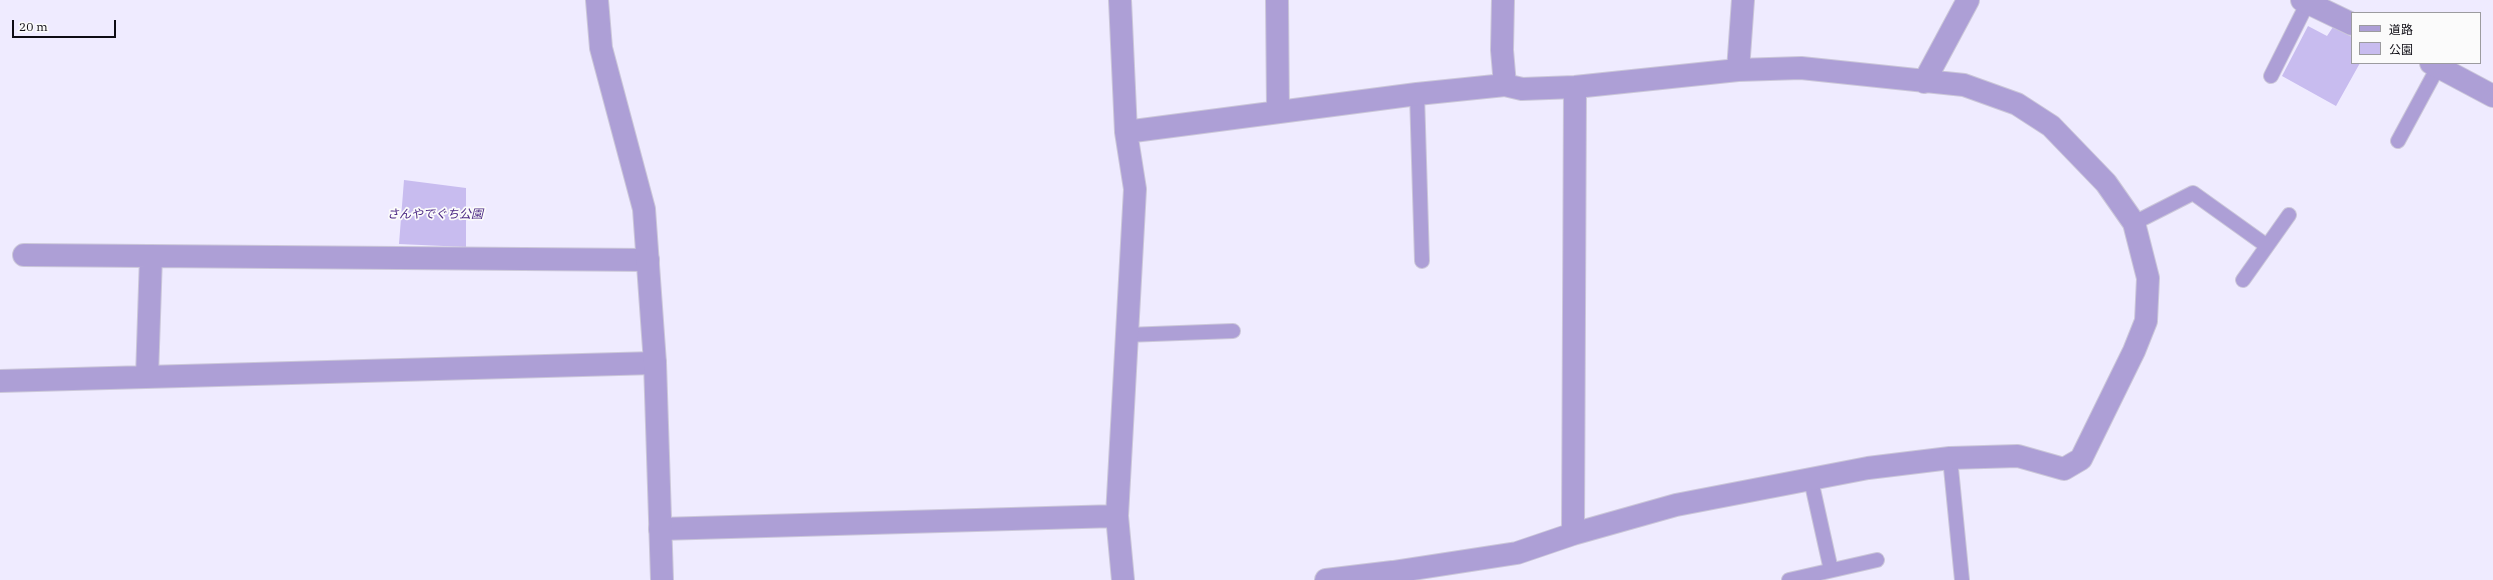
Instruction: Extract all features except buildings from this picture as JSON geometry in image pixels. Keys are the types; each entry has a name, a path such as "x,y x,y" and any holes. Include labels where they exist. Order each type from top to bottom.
{"street":[{"path":"597,0 601,48 644,209 655,363 662,580"},
{"path":"1120,0 1126,132 1135,189 1117,516 1123,580"},
{"path":"1277,0 1278,112"},
{"path":"1504,0 1502,50 1505,85"},
{"path":"1738,70 1743,0"},
{"path":"1924,82 1968,0"},
{"path":"2305,1 2351,24"},
{"path":"2435,65 2493,96"},
{"path":"1126,132 1417,94 1505,85 1522,89 1575,87 1738,70 1801,68 1964,85 2017,104 2051,126 2106,183 2134,223 2148,278 2146,321 2134,352 2080,459 2064,469 2018,456 1950,458 1868,468 1676,505 1573,534 1517,553 1393,572 1326,580"},
{"path":"1573,534 1575,87"},
{"path":"24,255 648,260"},
{"path":"146,377 151,256"},
{"path":"0,381 655,363"},
{"path":"660,530 1117,516"}],"lane":[{"path":"2271,76 2305,1"},
{"path":"2398,141 2435,65"},
{"path":"1417,94 1422,261"},
{"path":"2134,223 2193,193 2267,246"},
{"path":"2243,280 2290,215"},
{"path":"1126,335 1233,331"},
{"path":"1950,458 1962,580"},
{"path":"1811,480 1831,570"},
{"path":"1789,580 1877,560"}],"green space":[{"path":"2308,26 2327,36 2333,27 2351,36 2351,64 2359,64 2336,106 2282,76"},
{"name":"さんやでぐち公園","path":"404,180 466,188 466,247 399,244"}]}
